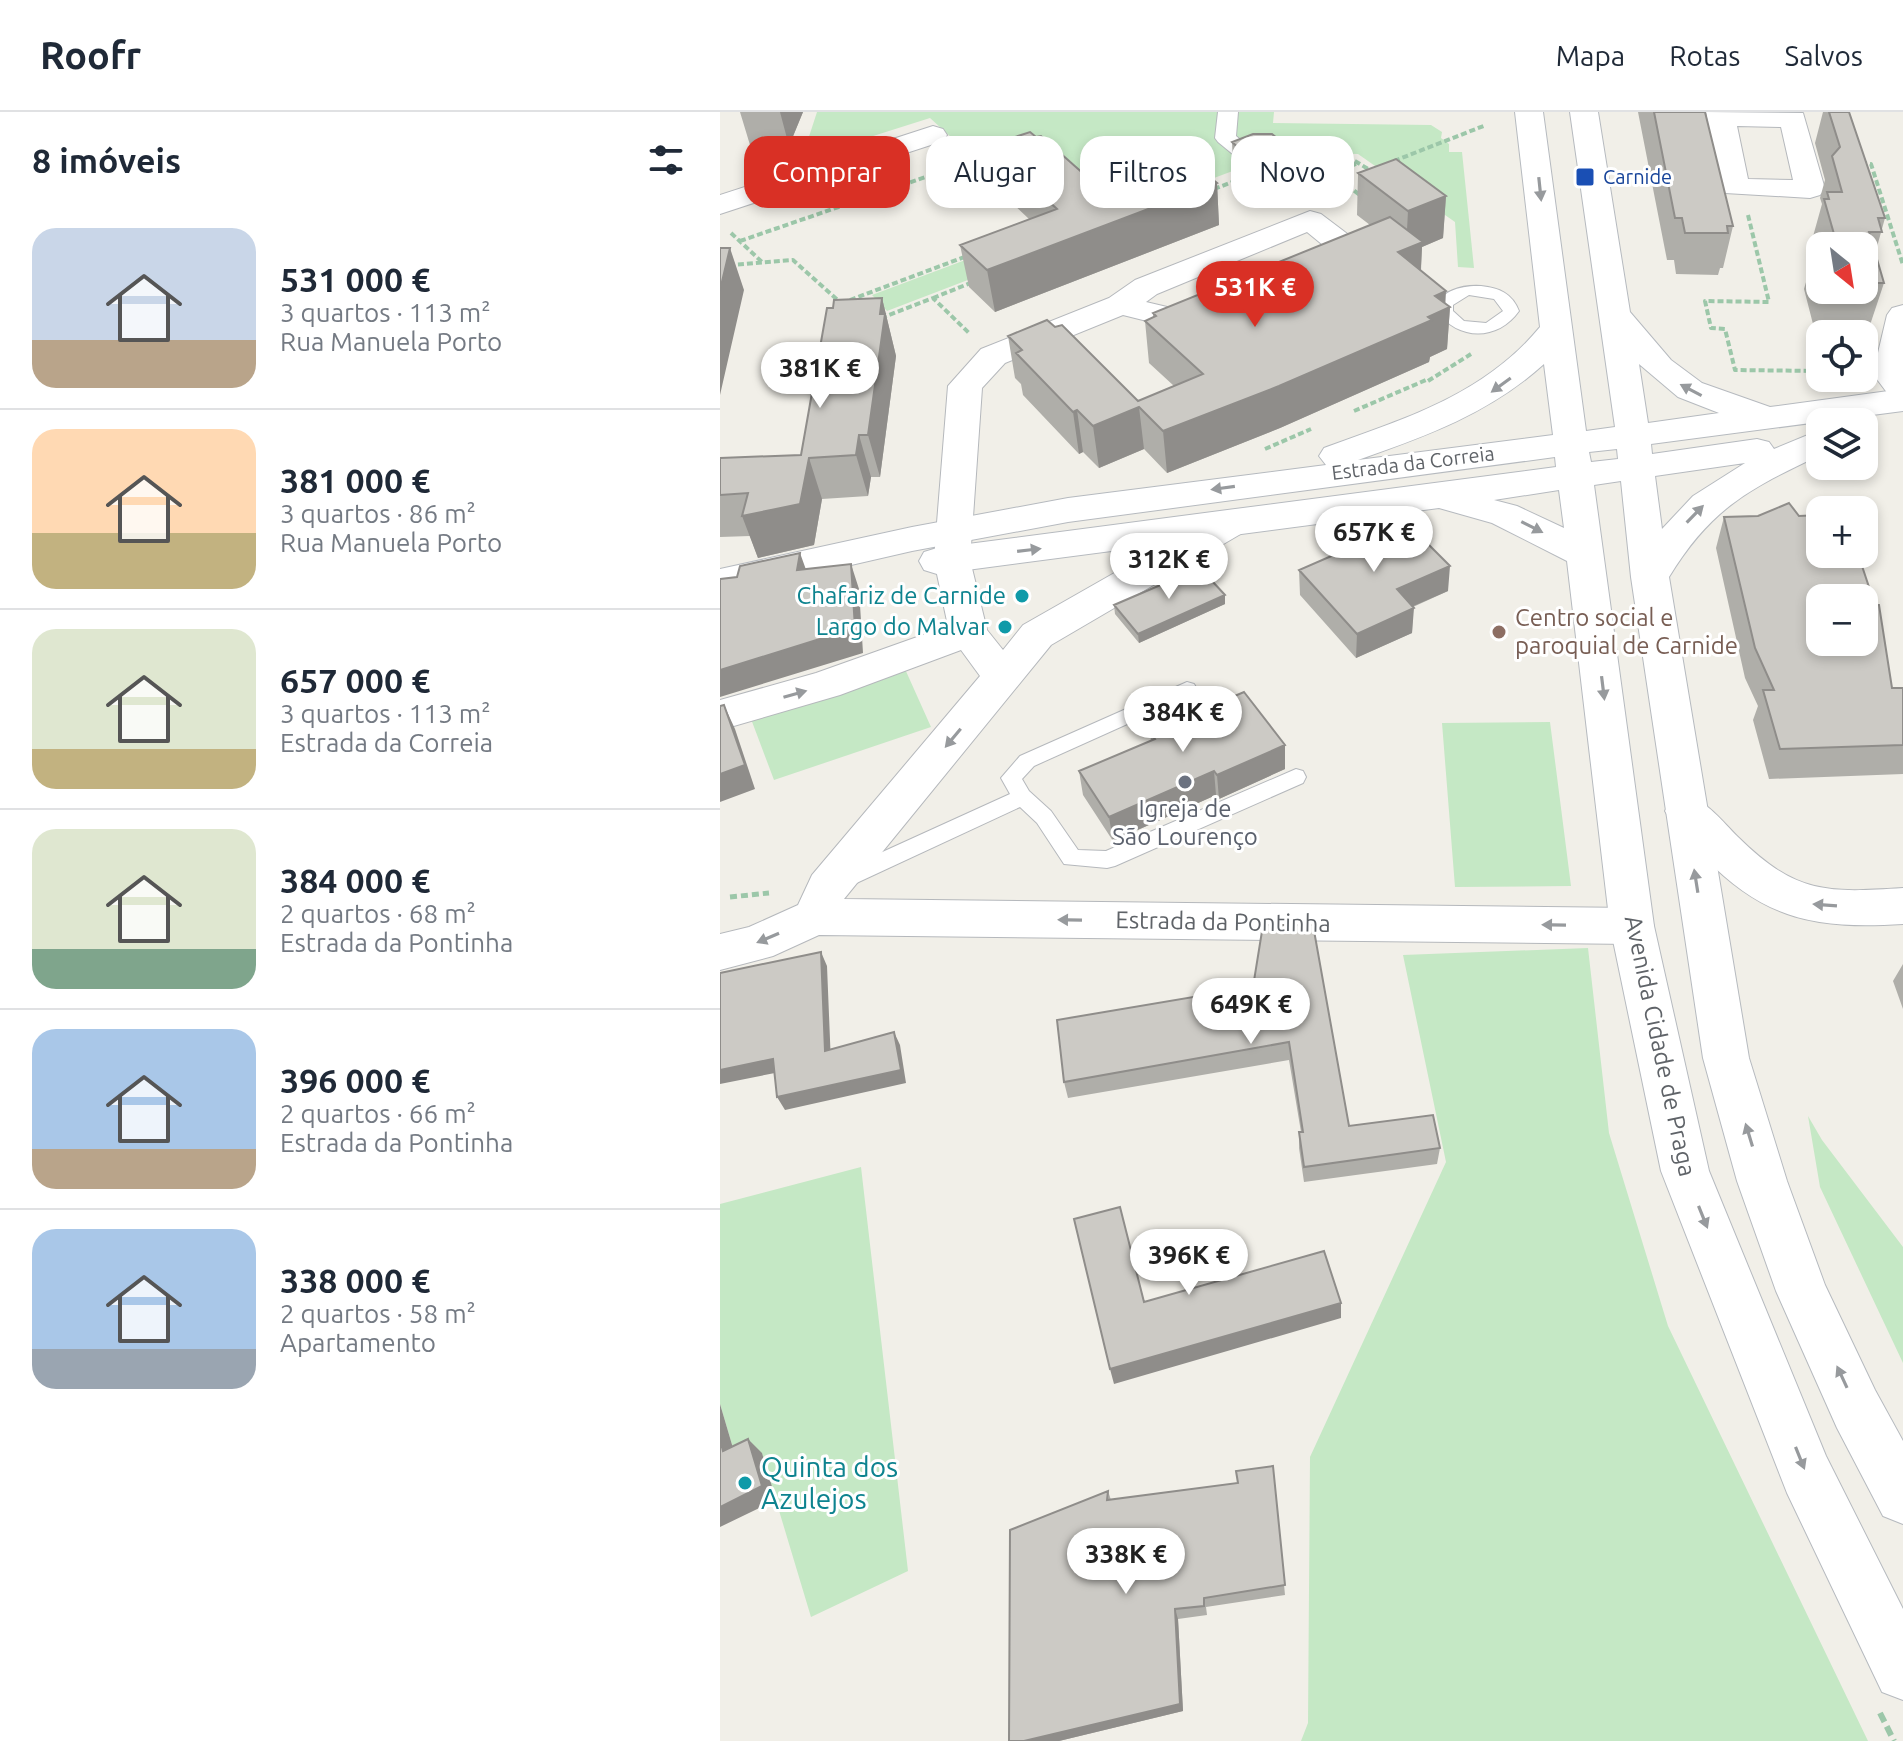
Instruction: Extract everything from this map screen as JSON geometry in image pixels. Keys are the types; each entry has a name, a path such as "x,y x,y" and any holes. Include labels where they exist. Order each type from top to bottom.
{"main road":[{"name":"Avenida Cidade de Praga","path":"1529,112 1632,926 1685,1171 1806,1474 1903,1671"},
{"path":"1584,112 1635,451 1650,577 1726,1058 1762,1181 1802,1291 1856,1409 1903,1496"},
{"path":"1721,114 1793,119 1804,161 1810,189 1735,187 1721,114"},
{"path":"725,218 933,135"},
{"path":"1002,677 969,633 953,546 965,386 993,356 1120,305 1146,287 1310,220 1351,252 1283,281"},
{"path":"1120,305 1187,321 1242,298"},
{"path":"1613,312 1653,364 1680,384 1726,405 1793,416"},
{"path":"1903,315 1890,374 1903,391"},
{"path":"1262,467 1459,410 1504,384 1539,353 1555,330"},
{"name":"Estrada da Correia","path":"1635,451 1793,416 1903,400"},
{"path":"1878,433 1903,429"},
{"name":"Estrada da Correia","path":"953,546 1068,510 1262,467 1574,459 1635,451 1806,442"},
{"path":"1650,577 1670,544 1705,504 1806,448"},
{"name":"Estrada da Correia","path":"953,546 1231,523 1431,497 1574,459"},
{"path":"1431,497 1504,514 1587,555"},
{"name":"Estrada da Correia","path":"821,902 1037,635 1231,523"},
{"path":"720,583 953,546"},
{"path":"720,715 826,685 969,633"},
{"path":"1686,811 1750,873 1796,901 1870,908 1903,906"},
{"path":"720,952 757,943 821,902"},
{"name":"Estrada da Pontinha","path":"821,902 1632,926"}],"street":[{"path":"1228,112 1225,138 1231,143"}],"lane":[{"path":"1187,689 1027,761 1011,778 1022,797 1044,817 1072,858 1107,860 1296,777"},
{"path":"821,902 1022,797"}],"path":[{"path":"1392,162 1486,125"},
{"path":"1804,161 1871,164 1903,265"},
{"path":"1354,162 1367,171 1379,167"},
{"path":"1357,164 1332,173 1367,201"},
{"path":"740,241 926,177"},
{"path":"1741,187 1769,302 1705,301 1711,328 1725,329 1735,370 1806,371"},
{"path":"725,218 740,241 762,262"},
{"path":"720,266 793,260 841,304 974,253"},
{"path":"877,319 976,281"},
{"path":"829,311 831,296"},
{"path":"933,298 993,356"},
{"path":"1343,416 1426,380"},
{"path":"1262,467 1315,427"}],"green space":[{"path":"817,112 1274,112 1273,123 1431,125 1442,132 1441,138 1449,144 1449,152 1462,152 1474,268 1458,267 1455,222 1354,154 1354,136 1231,136 1231,172 1215,178 1215,136 1080,136 1080,189 1064,177 1064,136 950,136 930,118 873,136 809,136"},
{"path":"1104,208 1145,208 1148,211 887,311 872,295"},
{"path":"905,669 931,727 774,780 751,719"},
{"path":"1550,722 1571,886 1455,887 1442,723"},
{"path":"1588,948 1609,1133 1668,1326 1868,1741 1301,1741 1308,1723 1310,1457 1446,1162 1403,955"},
{"path":"1808,1116 1822,1140 1903,1247 1903,1363 1820,1187"},
{"path":"861,1167 908,1571 811,1617 762,1454 738,1465 720,1404 720,1204"}],"building":[{"path":"1654,112 1705,112 1733,226 1727,226 1728,233 1685,233 1682,218 1675,218"},
{"path":"1829,112 1849,112 1885,218 1878,218 1882,232 1833,232 1824,199 1829,199 1827,192 1842,192 1832,156 1840,147"},
{"path":"1272,134 1274,136 1248,136"},
{"path":"1064,156 1080,171 1080,208 1151,208 987,270 960,245 1064,208"},
{"path":"1396,159 1446,196 1408,211 1358,173"},
{"path":"1390,217 1423,242 1398,252 1446,291 1435,296 1450,307 1428,317 1432,320 1279,386 1163,431 1139,407 1093,426 1077,410 1073,412 1016,353 1022,350 1008,336 1047,320 1055,327 1062,325 1138,401 1203,374 1145,321 1156,316 1153,313"},
{"path":"720,248 730,248 720,290"},
{"path":"1878,263 1884,283 1878,283"},
{"path":"882,298 880,314 885,314 868,435 859,435 856,455 809,458 800,504 742,516 748,493 720,495 720,458 801,455 827,308 833,308 834,300"},
{"path":"1789,503 1799,516 1806,516 1806,568 1863,568 1868,584 1806,584 1806,656 1878,656 1879,605 1892,688 1903,688 1903,745 1780,749 1763,690 1774,690 1755,648 1724,517 1758,516"},
{"path":"1402,518 1450,566 1397,589 1414,608 1357,634 1299,570 1336,554 1331,548"},
{"path":"800,553 797,570 851,564 855,628 720,670 720,579 737,577 740,566"},
{"path":"1200,568 1225,595 1138,634 1114,605"},
{"path":"1244,692 1285,745 1217,775 1214,771 1109,817 1079,771 1155,739 1150,732"},
{"path":"724,705 745,765 720,774 720,706"},
{"path":"1263,925 1313,925 1349,1126 1433,1115 1440,1148 1304,1167 1299,1132 1303,1132 1289,1042 1064,1082 1057,1020 1253,987"},
{"path":"821,952 825,1051 894,1032 901,1070 777,1097 773,1059 720,1070 720,973"},
{"path":"1120,1207 1144,1302 1324,1251 1341,1303 1110,1369 1074,1219"},
{"path":"720,1439 723,1451 748,1439 762,1486 720,1507"},
{"path":"1273,1466 1285,1585 1204,1598 1204,1606 1175,1609 1180,1704 1024,1741 1009,1741 1010,1530 1108,1491 1107,1500 1238,1483 1236,1471"}],"place":[{"name":"Carnide","path":"1585,177"},
{"name":"Chafariz de Carnide","path":"1022,596"},
{"name":"Largo do Malvar","path":"1005,627"},
{"name":"Centro social e paroquial de Carnide","path":"1499,632"},
{"name":"Igreja de São Lourenço","path":"1185,782"},
{"name":"Quinta dos Azulejos","path":"745,1483"}]}
